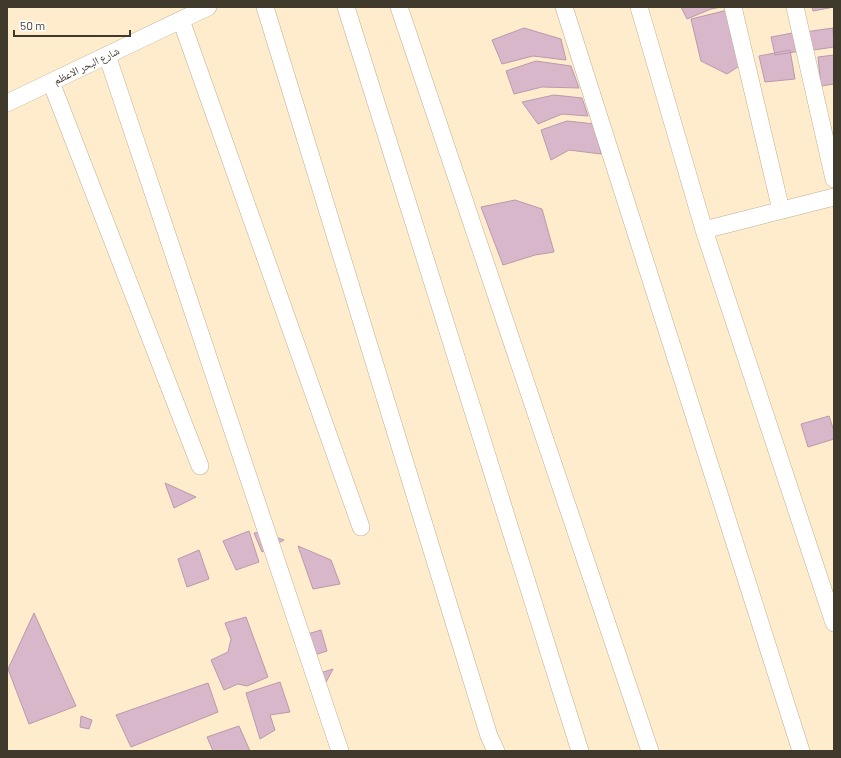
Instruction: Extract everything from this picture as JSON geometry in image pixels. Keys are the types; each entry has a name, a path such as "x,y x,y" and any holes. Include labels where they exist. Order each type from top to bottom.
{"street":[{"name":"شارع البحر الاعظم","path":"7,103 107,55 187,14 208,7"},
{"path":"265,7 489,736 496,751"},
{"path":"346,7 580,751"},
{"path":"400,7 650,751"},
{"path":"564,7 801,751"},
{"path":"639,7 704,230 834,623"},
{"path":"733,7 781,210"},
{"path":"794,7 806,51 834,179"},
{"path":"187,14 361,527"},
{"path":"107,55 340,751"},
{"path":"51,82 200,466"},
{"path":"704,230 834,197"}],"building":[{"path":"681,7 721,7 711,9 687,19"},
{"path":"812,7 834,7 813,11"},
{"path":"732,9 744,63 727,74 701,61 691,19"},
{"path":"524,28 561,39 566,60 533,56 502,64 492,40"},
{"path":"833,28 834,47 807,51 805,32"},
{"path":"798,32 801,51 775,55 771,37"},
{"path":"790,50 795,79 765,82 759,56"},
{"path":"834,55 834,84 821,86 818,57"},
{"path":"536,61 571,66 579,88 542,87 514,94 506,71"},
{"path":"554,95 582,98 588,116 562,114 538,124 522,102"},
{"path":"567,121 595,124 601,154 569,150 551,160 541,130"},
{"path":"515,200 542,209 554,252 535,255 503,265 481,207"},
{"path":"829,416 834,431 834,439 808,447 801,424"},
{"path":"165,483 196,497 174,508"},
{"path":"249,531 259,562 236,570 223,541"},
{"path":"262,532 284,540 262,552 254,533"},
{"path":"298,546 331,560 340,584 313,589"},
{"path":"199,550 209,579 187,587 178,559"},
{"path":"34,613 76,706 29,724 8,669"},
{"path":"246,617 268,677 247,686 238,684 224,690 211,660 228,652 231,639 225,623"},
{"path":"321,630 327,651 302,659 294,638"},
{"path":"333,669 324,686 320,673"},
{"path":"280,682 290,712 270,715 275,730 260,739 246,693"},
{"path":"208,683 218,712 131,747 116,715"},
{"path":"81,716 92,720 89,729 80,727"},
{"path":"239,726 250,751 213,751 207,737"}]}
